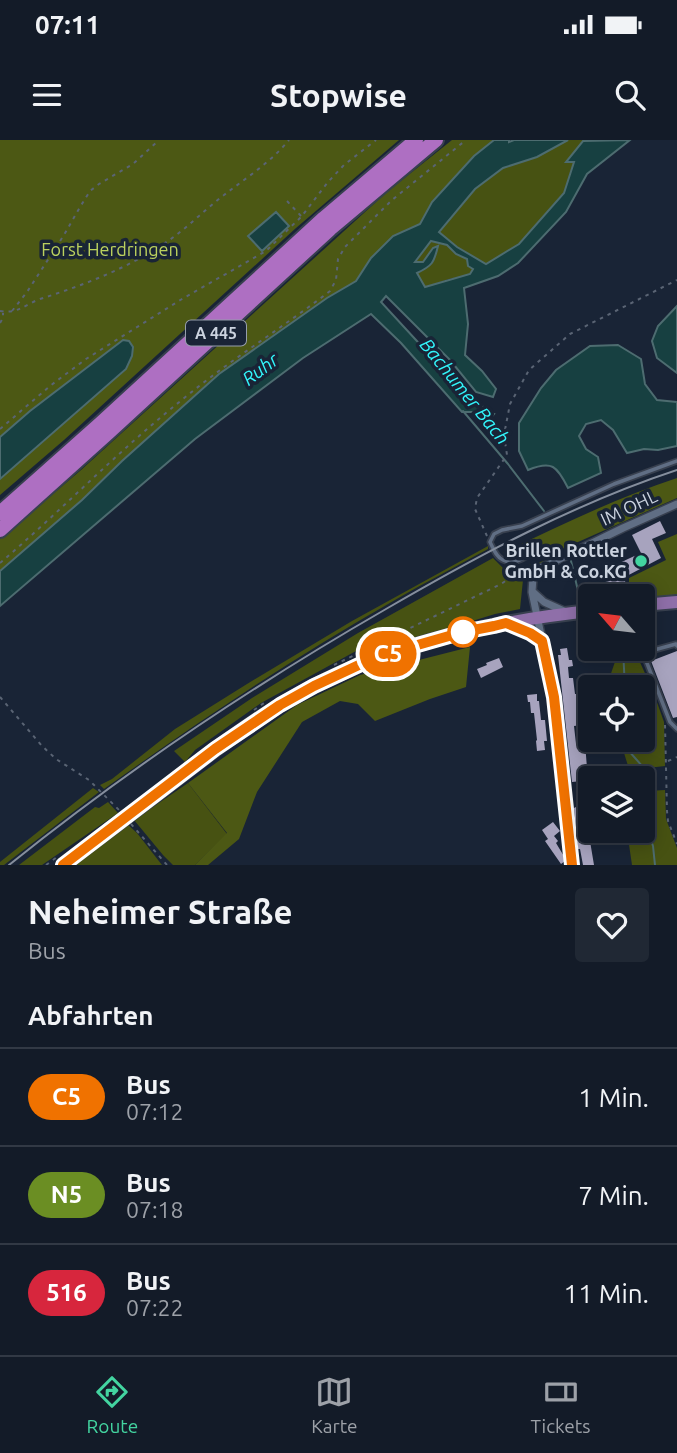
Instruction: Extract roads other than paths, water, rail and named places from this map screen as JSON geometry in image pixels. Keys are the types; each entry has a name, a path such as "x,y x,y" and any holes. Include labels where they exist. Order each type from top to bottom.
{"highway":[{"name":"A 445","path":"0,513 324,218 416,140"},
{"name":"A 445","path":"0,530 330,229 436,140"}],"main road":[{"path":"655,604 677,602"},
{"path":"63,865 215,749 280,705 314,686 393,652 463,632 578,612"}],"street":[{"name":"IM OHL","path":"532,592 531,584 539,569 623,527 677,504"},
{"path":"532,592 554,608 570,613"},
{"path":"532,592 554,697 572,865"},
{"path":"506,623 542,641"}],"lane":[{"path":"557,560 542,552 506,562 495,553 490,542 494,534 502,530 522,526 614,484 677,461"},
{"path":"677,646 676,644 643,653 670,722 677,729"}],"water":[{"name":"Ruhr","path":"494,140 568,140 537,157 503,168 475,189 439,232 457,247 486,264 519,244 564,193 574,162 566,162 583,141 630,140 587,174 566,212 518,263 498,276 464,288 468,324 465,355 496,389 493,397 476,392 450,360 386,296 381,302 469,402 494,414 489,420 473,412 462,412 401,343 371,314 303,358 195,439 0,606 0,571 219,374 327,298 356,281 371,258 393,236 420,224 432,202 474,156","holes":["431,241 447,245 456,254 467,259 468,266 473,269 470,274 425,287 417,273 432,263 438,246 433,248 423,262 415,262"]},
{"path":"276,212 289,226 262,251 248,236"},
{"path":"677,306 677,373 657,358 652,341 658,326"},
{"path":"123,340 129,341 133,347 126,369 0,479 0,437"},
{"path":"618,345 641,359 645,384 657,400 677,402 677,446 627,453 613,430 601,420 586,424 579,436 586,449 598,457 601,473 568,488 553,467 543,466 528,470 519,451 519,423 541,388 556,370 590,346"}],"waterway":[{"name":"Bachumer Bach","path":"463,411 544,511"},
{"name":"Bachumer Bach","path":"571,561 578,591"},
{"name":"Bachumer Bach","path":"624,662 624,675"},
{"name":"Bachumer Bach","path":"630,752 642,766"},
{"name":"Bachumer Bach","path":"652,843 655,865"}],"railway":[{"path":"9,865 145,762 192,730 386,609 528,532 601,498 677,470"}],"place":[{"name":"Brillen Rottler GmbH & Co.KG","path":"641,561"}],"park label":[{"name":"Forst Herdringen","path":"110,250"}]}
